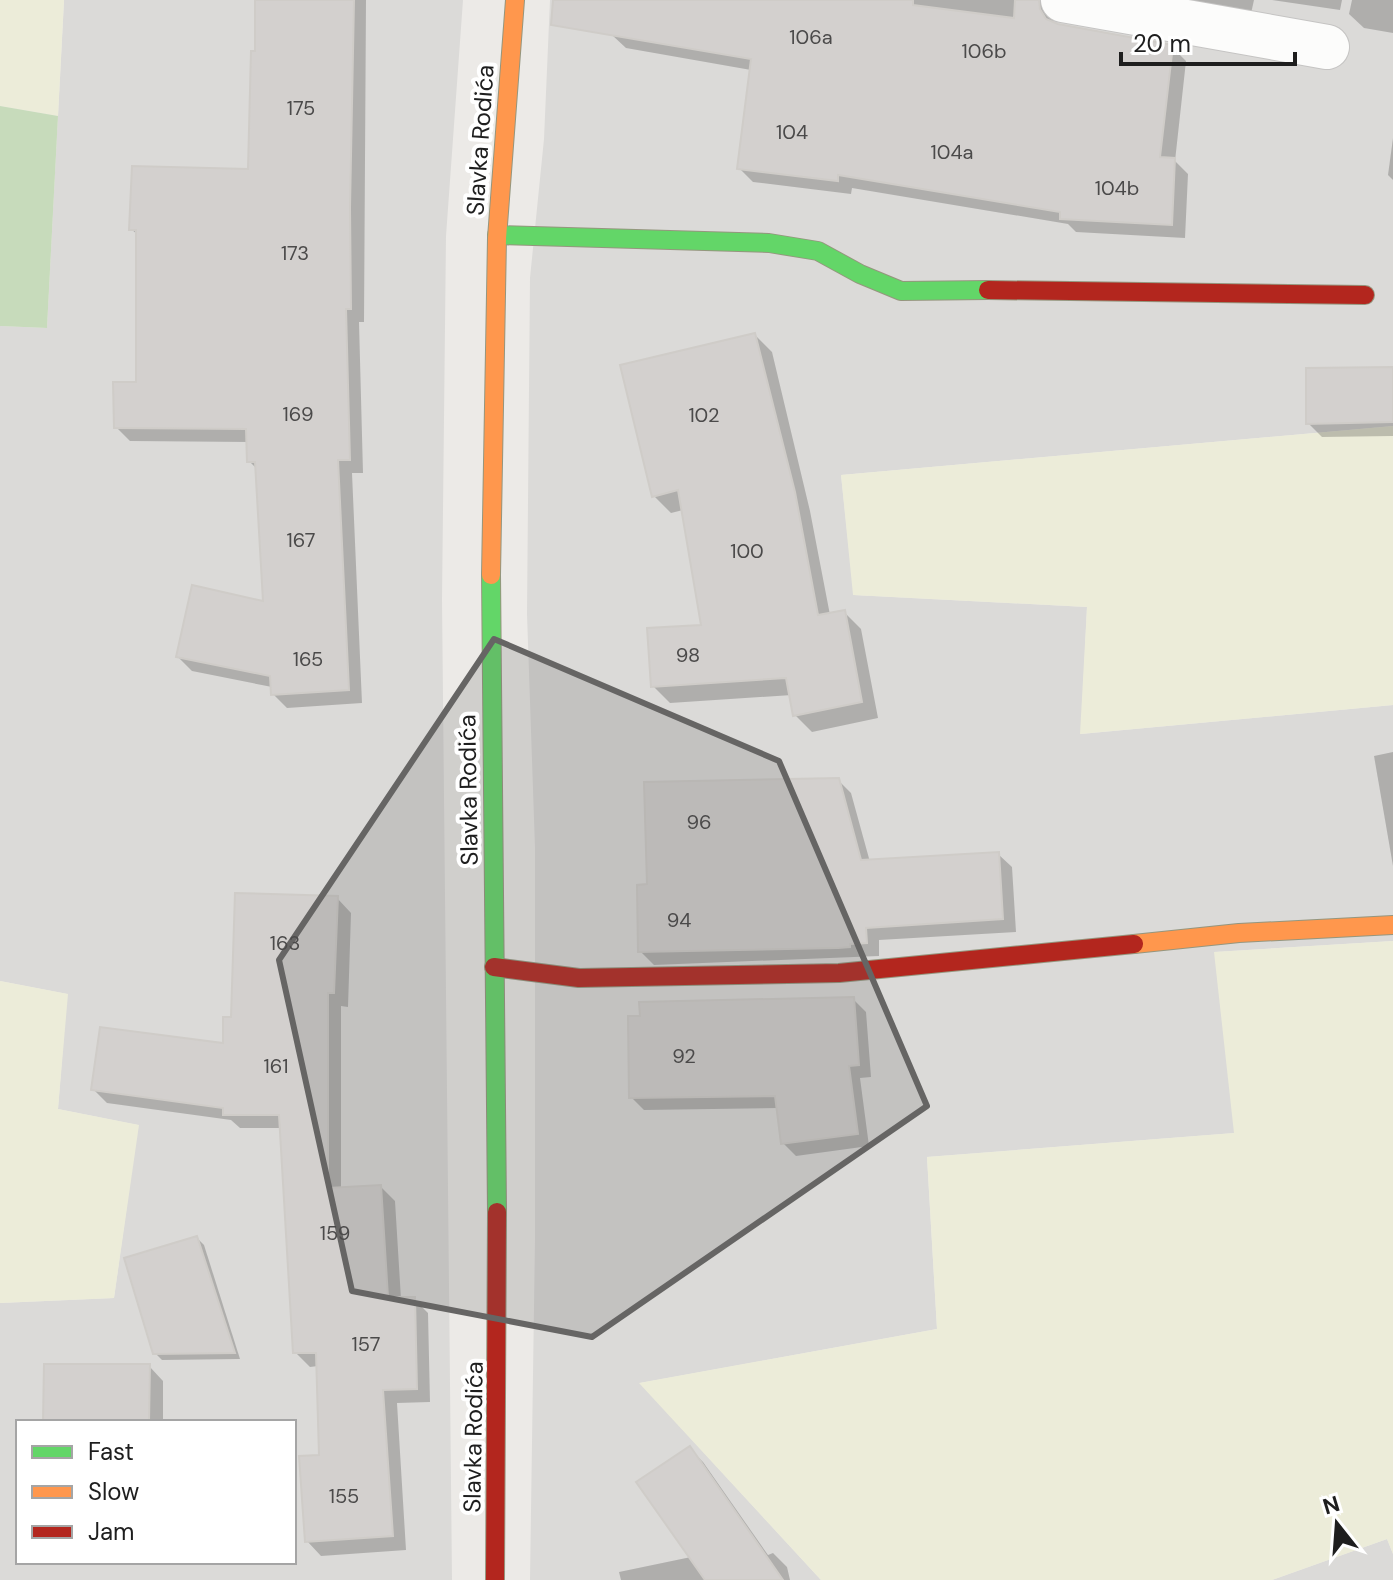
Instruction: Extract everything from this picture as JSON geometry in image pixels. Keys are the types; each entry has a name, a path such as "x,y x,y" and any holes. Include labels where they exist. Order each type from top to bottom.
{"street":[{"name":"Slavka Rodića","path":"495,1580 499,1421 491,655 497,235 515,0"},
{"path":"1063,0 1327,47"},
{"path":"497,235 769,243 818,251 860,274 901,291 1365,295"},
{"path":"494,967 579,978 839,973 1239,933 1393,925"}],"highlighted area":[{"path":"494,639 779,761 927,1106 592,1337 352,1291 279,960"}],"shaded area":[{"path":"64,0 463,0 446,236 442,600 452,1580 0,1580 0,1303 114,1298 138,1125 58,1109 67,994 0,981 0,326 47,328"},
{"path":"550,0 1393,0 1393,426 841,475 854,595 1087,607 1081,734 1393,705 1393,941 1215,952 1235,1133 927,1157 937,1329 640,1383 821,1580 530,1580 535,1238 535,848 527,614 530,278 544,139"},
{"path":"1387,1539 1393,1554 1393,1580 1272,1580"}],"green space":[{"path":"0,0 64,0 58,116 0,106"},
{"path":"0,106 58,116 47,328 0,326"},
{"path":"1393,426 1393,705 1080,734 1087,607 853,595 841,475"},
{"path":"1393,941 1393,1554 1387,1539 1272,1580 821,1580 639,1383 937,1329 927,1157 1234,1133 1214,952"},
{"path":"0,981 68,994 58,1109 139,1125 114,1298 0,1303"}],"building":[{"path":"255,0 354,0 351,309 346,309 350,460 338,460 349,690 271,695 270,676 176,657 192,585 263,601 255,462 247,462 246,429 114,428 113,382 136,382 136,230 129,230 132,166 248,169"},
{"path":"553,0 913,0 913,5 1014,18 1015,0 1039,0 1046,19 1058,24 1173,45 1160,157 1175,158 1172,225 1060,219 1060,212 838,175 838,181 737,169 751,59 551,25"},
{"path":"755,333 795,492 818,615 845,610 862,702 793,716 786,678 651,687 647,628 701,625 678,490 652,497 620,365"},
{"path":"1393,367 1393,422 1306,424 1306,368"},
{"path":"839,778 861,860 999,852 1003,919 866,928 867,943 850,944 850,947 638,952 637,885 647,884 644,782"},
{"path":"235,893 338,896 334,993 328,993 328,1188 381,1185 388,1297 415,1297 417,1389 383,1390 393,1536 305,1542 299,1456 319,1455 316,1353 293,1353 279,1115 223,1115 223,1108 91,1090 100,1027 223,1043 223,1017 231,1017"},
{"path":"854,997 859,1065 849,1066 858,1134 781,1144 775,1096 629,1098 628,1016 640,1016 639,1002"},
{"path":"197,1236 235,1353 153,1354 124,1258"},
{"path":"44,1364 150,1364 149,1420 43,1420"},
{"path":"690,1446 783,1580 705,1580 636,1482"}],"traffic: fast":[{"path":"497,235 769,243 818,251 860,274 901,291 988,290"},
{"path":"491,575 497,1212"}],"traffic: slow":[{"path":"491,575 497,238 515,0"},
{"path":"1134,944 1239,933 1393,925"}],"traffic: jam":[{"path":"988,290 1365,295"},
{"path":"494,967 579,978 839,973 1134,944"},
{"path":"495,1580 497,1212"}]}
